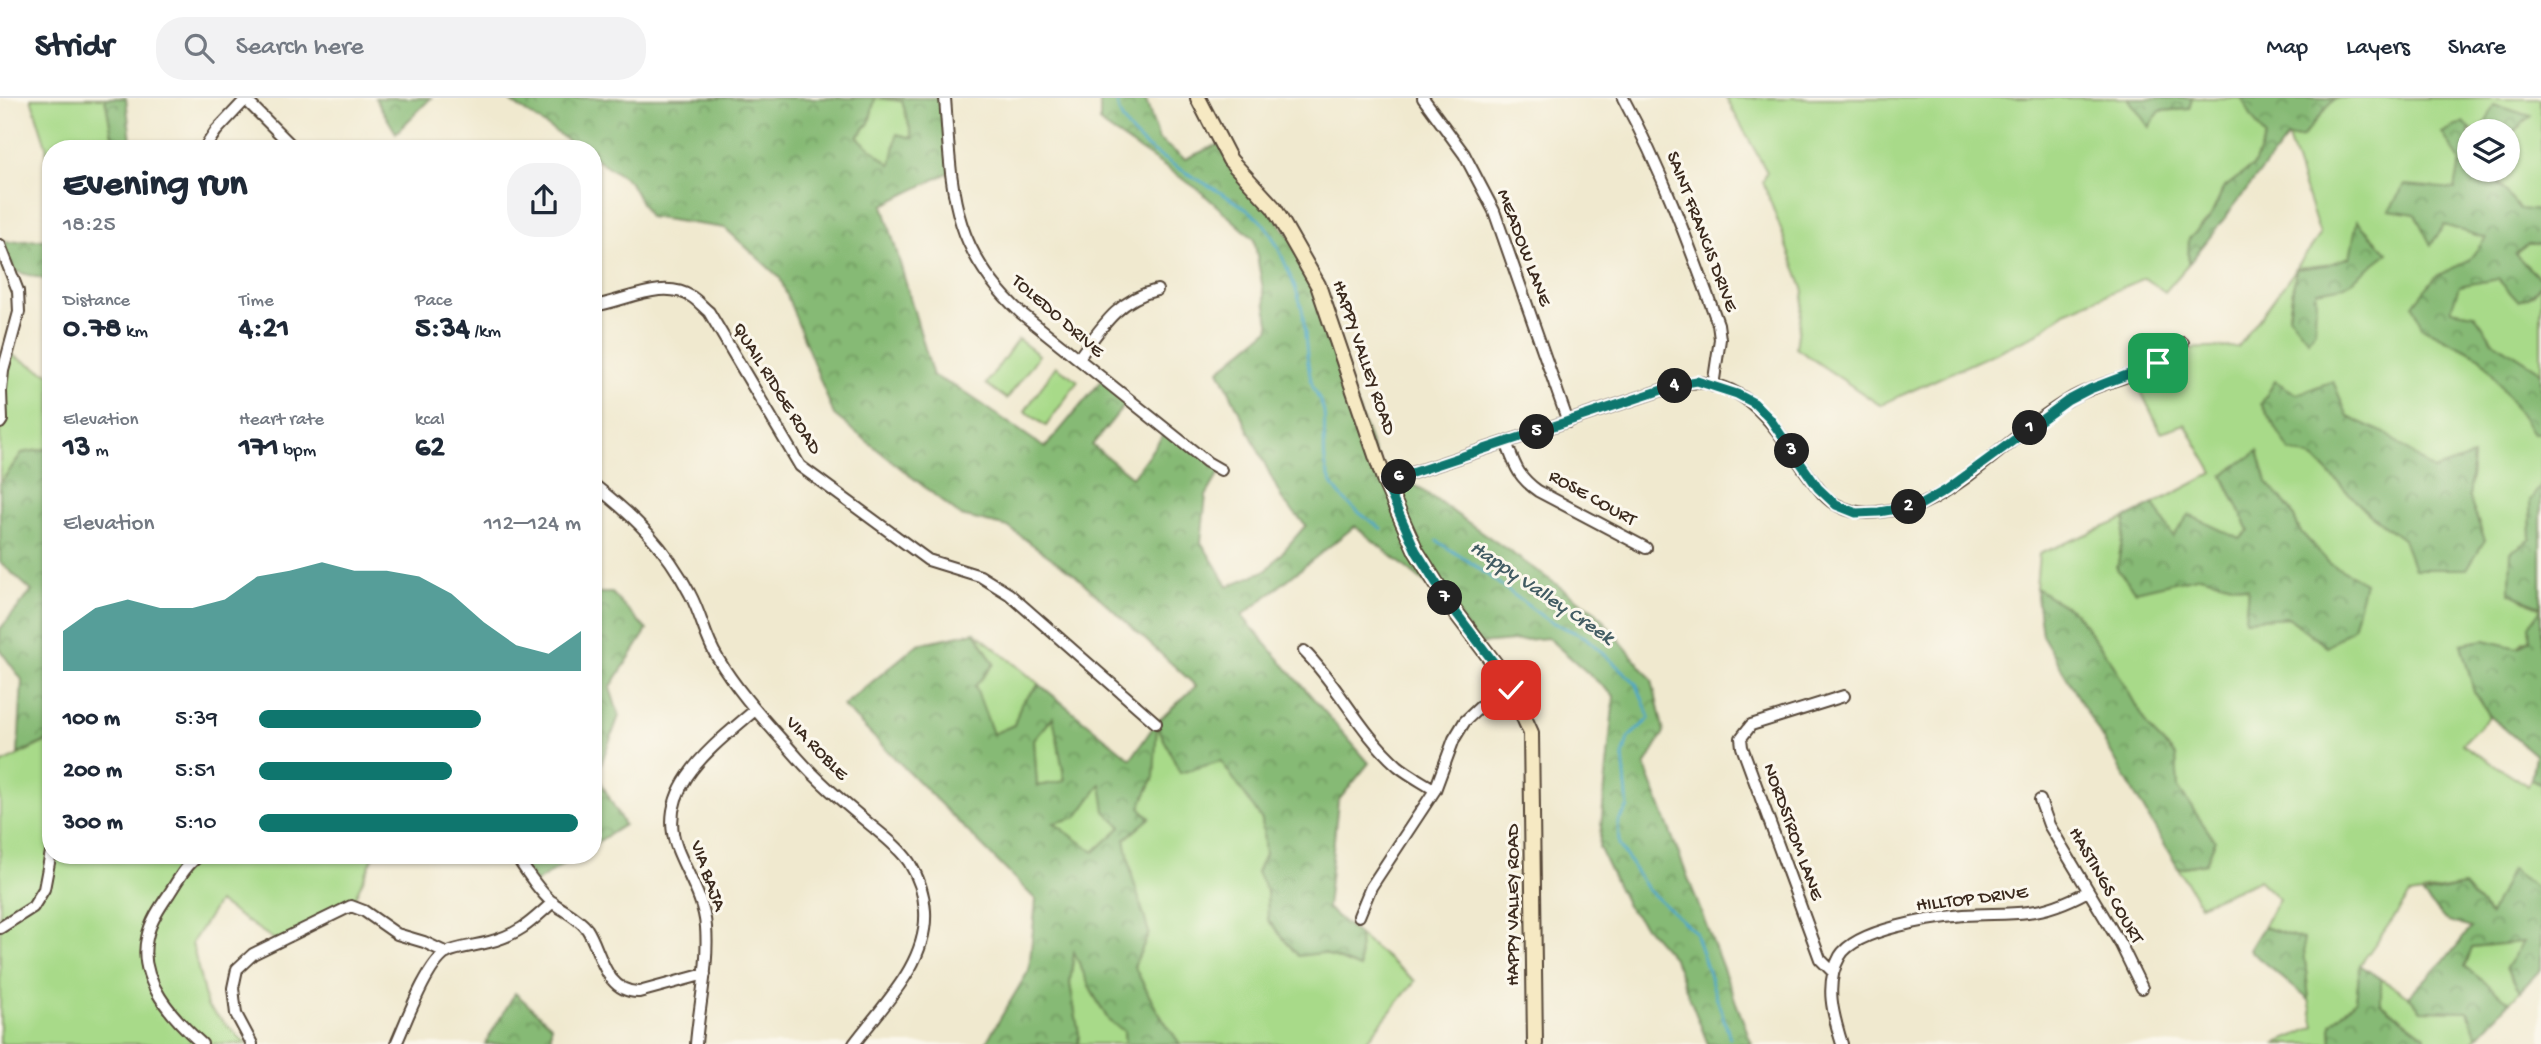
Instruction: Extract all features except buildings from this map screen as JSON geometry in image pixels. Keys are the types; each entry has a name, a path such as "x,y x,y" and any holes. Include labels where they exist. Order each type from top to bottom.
{"street":[{"name":"TOLEDO DRIVE","path":"946,98 950,172 956,211 969,246 987,276 1001,294 1078,359 1207,462 1221,470"},
{"name":"HAPPY VALLEY ROAD","path":"1198,98 1230,160 1274,208 1318,285 1385,482 1416,551 1448,602 1507,680 1531,733 1535,1044"},
{"name":"MEADOW LANE","path":"1423,98 1464,154 1494,211 1567,422"},
{"name":"SAINT FRANCIS DRIVE","path":"1623,98 1647,143 1673,203 1718,324 1720,339 1713,386"},
{"path":"210,140 245,99 286,140"},
{"path":"0,245 18,290 19,312 3,371 0,423"},
{"name":"QUAIL RIDGE ROAD","path":"602,304 658,288 690,295 709,312 800,466 928,560 980,576 1009,594 1156,723"},
{"path":"1078,359 1113,312 1142,293 1157,290"},
{"path":"1385,482 1680,384 1697,381 1737,394 1754,403 1770,419 1818,488 1836,505 1856,513 1920,505 1946,490 2067,401 2090,389 2158,363 2183,343"},
{"name":"ROSE COURT","path":"1506,442 1524,481 1646,548"},
{"name":"VIA ROBLE","path":"602,491 631,513 662,548 691,594 715,655 755,710 817,778 901,852 921,886 925,924 918,952 902,980 854,1044"},
{"path":"1304,651 1321,668 1369,736 1399,767 1436,790"},
{"path":"1359,916 1371,887 1436,790 1454,739 1465,721 1485,702 1511,690"},
{"name":"NORDSTROM LANE","path":"1833,972 1820,959 1741,738 1751,725 1844,696"},
{"name":"VIA BAJA","path":"696,1044 705,974 706,926 699,896 676,845 673,812 684,780 699,758 755,710"},
{"name":"HASTINGS COURT","path":"2040,800 2049,825 2122,945 2142,989"},
{"path":"0,928 33,907 44,889 49,864"},
{"path":"190,864 151,924 146,940 146,964 155,991 187,1031 202,1044"},
{"path":"522,864 552,902 587,930 603,967 613,980 632,992 705,974"},
{"name":"HILLTOP DRIVE","path":"1833,972 1842,953 1856,942 1877,933 1965,915 2029,912 2069,901 2088,891"},
{"path":"397,1044 422,985 447,953 492,942 525,928 552,902"},
{"path":"252,1044 236,1014 233,988 237,969 253,954 331,915 351,906 364,911 397,934 425,942 447,953"},
{"path":"1833,972 1832,1013 1842,1044"}],"green space":[{"path":"31,98 105,98 113,140 44,140"},
{"path":"105,98 126,98 131,140 113,140"},
{"path":"375,98 431,98 396,133"},
{"path":"505,98 875,98 869,123 857,137 891,165 897,134 913,138 902,101 880,98 936,98 946,102 950,172 883,205 933,376 960,389 1045,448 1103,379 1129,400 1092,445 1132,477 1167,430 1221,470 1206,496 1201,542 1228,586 1267,570 1306,525 1283,501 1219,370 1270,328 1254,239 1199,190 1100,123 1100,98 1145,98 1159,140 1185,159 1221,143 1301,253 1385,482 1402,476 1597,613 1652,680 1664,732 1645,766 1752,1044 1708,1044 1674,959 1627,906 1599,847 1614,696 1548,638 1479,644 1448,602 1355,526 1242,616 1369,763 1338,801 1327,908 1359,935 1360,968 1323,953 1298,956 1268,920 1267,892 1257,872 1265,855 1262,820 1221,761 1180,773 1157,725 1154,777 1140,807 1150,818 1125,839 1132,876 1149,933 1134,966 1156,1009 1180,1044 1125,1044 1124,1031 1109,1021 1074,952 1070,984 1079,1034 1078,1044 985,1044 1029,970 1036,900 843,706 918,644 975,632 994,664 975,686 993,734 1014,725 1021,704 1039,684 1131,759 1156,723 1196,686 1075,575 1008,527 961,516 834,415 780,278 725,228 649,217 629,181 602,163 602,140 568,140","holes":["1053,717 1065,781 1037,786 1034,740","1101,784 1105,811 1121,827 1094,852 1054,823 1077,817"]},
{"path":"875,98 902,101 913,139 891,166 857,137 869,123"},
{"path":"1726,98 2128,98 2149,127 2160,111 2189,109 2192,98 2242,98 2265,137 2254,165 2223,189 2210,218 2189,239 2188,265 2165,292 2145,278 2065,312 2037,334 1880,405 1796,348 1804,291 1763,182 1767,172"},
{"path":"2128,98 2192,98 2189,109 2160,111 2149,127"},
{"path":"2242,98 2335,98 2302,137 2287,138 2188,265 2189,239 2210,218 2223,189 2254,165 2265,137"},
{"path":"2335,98 2541,98 2541,224 2529,243 2541,244 2541,280 2515,254 2528,243 2502,220 2498,279 2518,301 2533,295 2541,283 2541,374 2493,341 2474,314 2481,357 2533,433 2541,433 2541,486 2530,501 2531,540 2511,552 2510,593 2541,609 2530,640 2523,642 2518,648 2484,640 2461,644 2474,691 2490,716 2462,744 2528,786 2531,779 2541,783 2541,899 2539,890 2490,915 2464,886 2410,895 2360,965 2356,1000 2331,1024 2332,1044 2275,1044 2315,1027 2309,1000 2303,939 2263,927 2279,899 2259,880 2200,905 2178,868 2206,863 2215,841 2178,788 2176,756 2149,729 2110,659 2075,612 2036,588 2039,554 2126,518 2117,569 2136,591 2200,576 2248,588 2245,620 2288,617 2327,647 2365,583 2329,563 2300,531 2290,509 2223,476 2249,530 2240,540 2189,516 2173,538 2154,504 2213,473 2185,424 2161,432 2132,373 2178,349 2238,347 2296,269 2289,314 2325,265 2296,268 2320,235 2288,138 2302,137","holes":["2473,457 2469,498 2485,540 2403,539 2368,513 2315,459 2433,470"]},
{"path":"2494,105 2531,116 2520,126 2520,119 2488,119"},
{"path":"2457,126 2457,156 2442,133"},
{"path":"2457,178 2457,182 2497,182 2519,209 2541,211 2541,244 2528,244 2515,254 2541,280 2533,294 2518,301 2498,279 2459,286 2451,310 2474,314 2493,341 2541,374 2541,433 2533,433 2481,357 2422,327 2413,305 2436,276 2468,261 2486,238 2444,225 2431,245 2415,214 2389,210 2405,185 2455,189"},
{"path":"2357,221 2388,253 2345,286 2316,291 2315,329 2308,340 2289,316 2296,269 2326,265 2350,257"},
{"path":"42,240 42,279 10,270 0,243"},
{"path":"1018,339 1039,355 1007,399 986,384"},
{"path":"8,353 42,370 42,450 22,453 0,483 0,423"},
{"path":"1056,366 1078,381 1046,426 1025,411"},
{"path":"2275,381 2297,394 2333,381 2348,417 2387,434 2433,470 2473,456 2469,498 2485,540 2467,569 2414,569 2403,539 2368,513 2315,459 2290,451 2261,404"},
{"path":"42,450 42,743 18,754 22,680 0,650 0,629 32,591 0,562 0,484 22,453"},
{"path":"2258,451 2267,482 2290,509 2300,531 2329,563 2365,583 2353,628 2327,647 2288,617 2245,620 2248,588 2200,576 2136,591 2117,569 2126,518 2154,504 2173,537 2189,515 2240,539 2249,530 2223,475"},
{"path":"2541,486 2541,607 2510,593 2511,552 2531,539 2530,500"},
{"path":"2036,588 2074,612 2110,659 2149,729 2176,756 2178,788 2215,841 2206,863 2178,868 2042,635"},
{"path":"602,593 612,593 647,630 610,688 619,716 602,762"},
{"path":"2541,609 2541,783 2531,779 2535,755 2490,716 2474,691 2461,644 2484,640 2518,648 2530,640 2529,626"},
{"path":"975,632 1039,684 1021,704 1014,725 993,734 975,686 994,664"},
{"path":"1054,716 1065,782 1037,786 1034,740"},
{"path":"1156,723 1221,761 1262,820 1265,855 1257,872 1267,892 1268,920 1323,953 1360,968 1359,935 1415,981 1364,1044 1180,1044 1156,1009 1134,966 1149,933 1132,876 1125,839 1150,818 1140,807 1154,777"},
{"path":"42,743 42,864 370,864 351,906 278,942 218,902 192,943 207,1006 247,1044 0,1044 0,764"},
{"path":"1101,783 1121,827 1094,852 1053,823 1077,816"},
{"path":"602,784 624,825 602,839"},
{"path":"522,864 564,864 535,883"},
{"path":"2511,869 2539,890 2541,969 2520,991 2506,968 2523,942 2472,947 2465,967 2510,1002 2477,1037 2468,1011 2421,1010 2409,996 2471,928 2445,920 2423,895 2464,886 2490,915"},
{"path":"2263,927 2303,939 2309,1000 2249,950"},
{"path":"2524,941 2506,968 2520,991 2510,1002 2465,967 2472,947"},
{"path":"1074,950 1091,990 1109,1021 1124,1031 1125,1044 1078,1044 1079,1034 1070,984"},
{"path":"2360,965 2381,979 2381,1003 2425,1036 2424,1044 2332,1044 2331,1024 2356,1000"},
{"path":"2381,979 2409,996 2421,1010 2468,1011 2477,1037 2471,1044 2424,1044 2425,1036 2381,1003"},
{"path":"515,993 551,1025 551,1044 485,1044"}],"waterway":[{"name":"Happy Valley Creek","path":"1117,98 1122,119 1136,137 1157,154 1233,200 1254,215 1269,231 1289,272 1303,315 1310,376 1324,413 1324,454 1329,477 1344,500 1382,529"},
{"name":"Happy Valley Creek","path":"1437,541 1547,620 1585,637 1636,683 1650,718 1628,738 1623,756 1628,807 1618,822 1619,845 1647,889 1695,932 1730,1038"}],"route":[{"path":"1511,690 1507,680 1448,602 1416,551 1385,482 1680,384 1697,381 1737,394 1754,403 1770,419 1818,488 1836,505 1856,513 1879,512 1920,505 1946,490 2067,401 2090,389 2158,363"}]}
